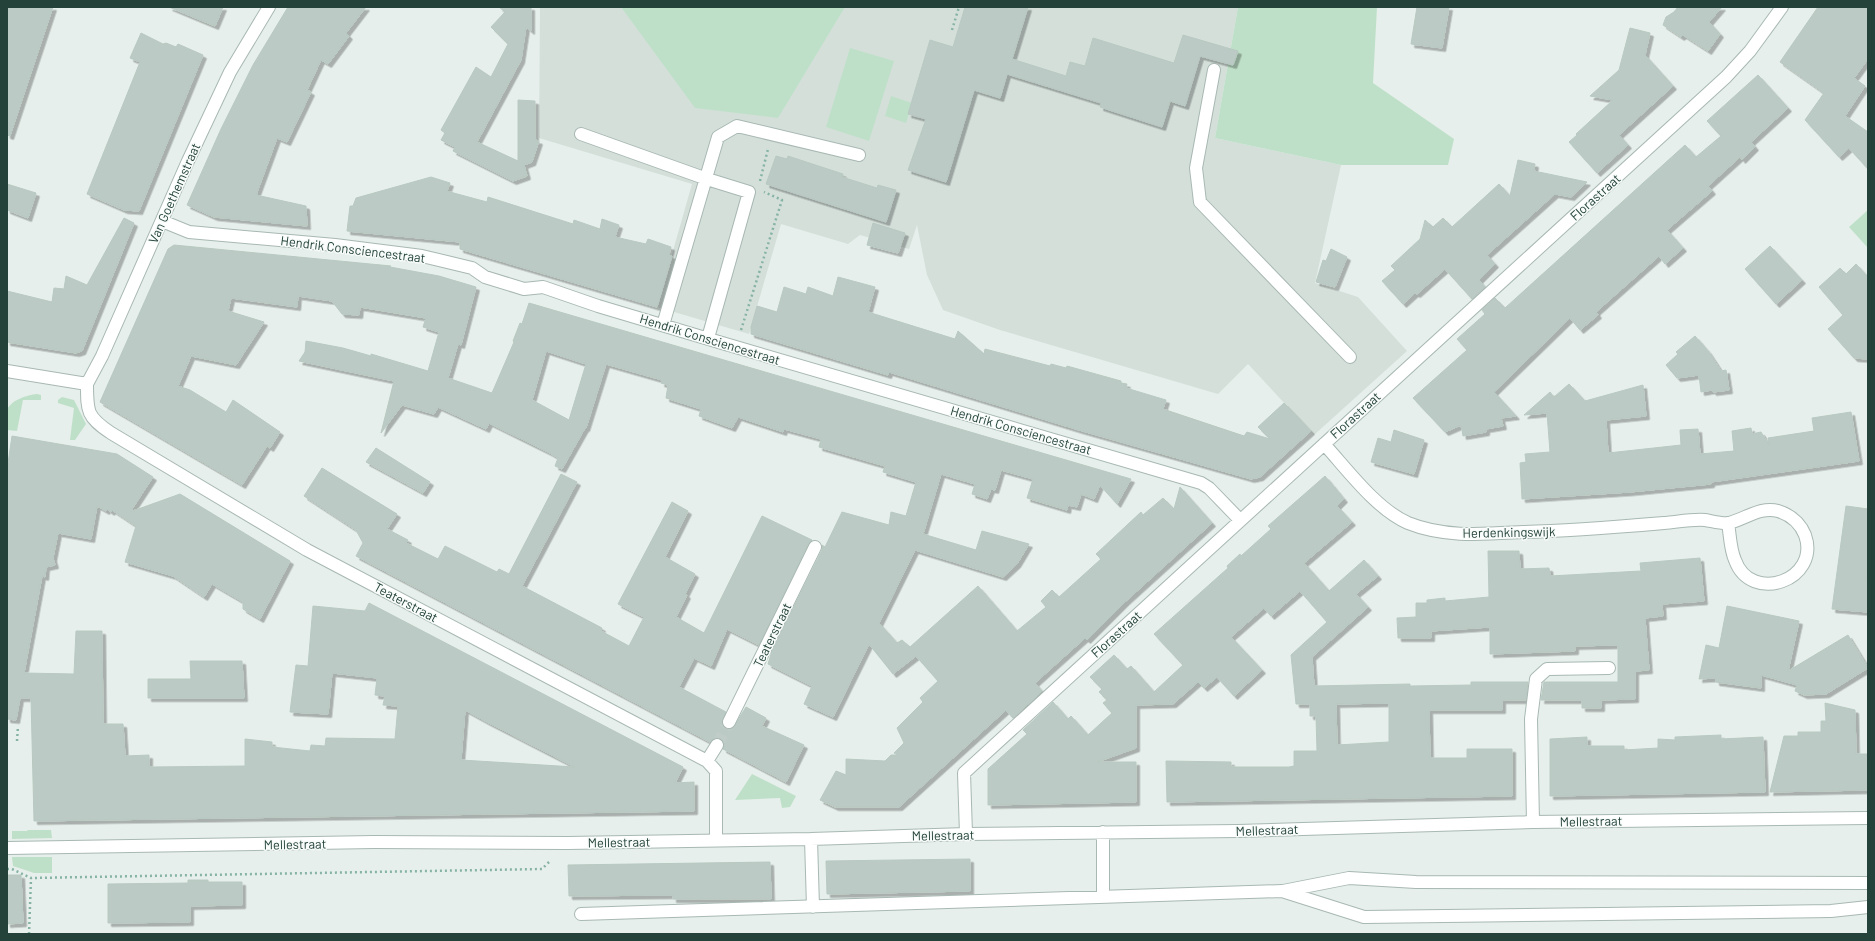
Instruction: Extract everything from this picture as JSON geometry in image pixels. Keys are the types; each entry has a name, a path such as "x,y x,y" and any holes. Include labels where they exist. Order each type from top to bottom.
{"street":[{"name":"Van Goethemstraat","path":"87,384 102,356 188,161 230,72 269,7"},
{"name":"Florastraat","path":"966,834 964,773 1726,77 1750,51 1782,7"},
{"path":"1214,70 1196,168 1200,202 1350,357"},
{"path":"663,324 707,179 718,137 737,126 859,156"},
{"path":"581,134 707,179 749,192 708,338"},
{"name":"Hendrik Consciencestraat","path":"162,221 189,232 335,245 422,256 472,268 485,277 524,289 543,287 598,306 1201,483 1209,488 1240,520"},
{"path":"7,371 87,384"},
{"name":"Teaterstraat","path":"87,384 87,408 96,422 111,433 307,550 707,761"},
{"name":"Herdenkingswijk","path":"1324,444 1380,505 1407,523 1437,532 1472,534 1579,530 1703,520 1728,523 1761,511 1776,510 1791,516 1802,527 1807,542 1806,557 1799,571 1786,581 1771,585 1756,582 1743,573 1735,560 1728,523"},
{"name":"Teaterstraat","path":"729,722 815,547"},
{"path":"1533,822 1531,719 1536,679 1547,669 1608,668"},
{"path":"716,840 716,771 707,761 717,745"},
{"name":"Mellestraat","path":"13,848 374,842 568,843 811,839 966,834 1238,831 1533,822 1868,818"},
{"path":"1103,832 1103,897"},
{"path":"811,839 813,906"},
{"path":"580,914 1282,891 1349,878 1424,882 1868,883"},
{"path":"1282,891 1364,917 1832,911 1868,907"}],"path":[{"path":"952,30 959,7"},
{"path":"760,182 772,134"},
{"path":"741,330 782,200 758,189"},
{"path":"17,741 18,726"},
{"path":"7,869 31,878 542,869 568,843"},
{"path":"29,934 31,878"}],"shaded area":[{"path":"540,7 1238,7 1215,138 1341,165 1315,283 1358,297 1407,351 1314,435 1248,364 1218,394 1000,330 943,310 927,275 917,225 909,249 860,235 848,244 781,224 749,334 657,307 692,184 539,138"}],"green space":[{"path":"621,7 845,7 778,118 695,108"},
{"path":"1238,7 1377,7 1373,83 1454,139 1448,165 1341,165 1215,138"},
{"path":"850,48 894,61 869,141 826,127"},
{"path":"891,96 912,103 906,123 885,116"},
{"path":"1868,210 1868,248 1849,227"},
{"path":"37,394 41,395 41,400 23,400 17,431 7,430 6,415 9,406 20,399"},
{"path":"62,397 74,400 86,424 75,440 70,440 74,408 58,403 58,400"},
{"path":"752,774 796,796 790,807 782,808 780,798 735,800"},
{"path":"51,830 52,838 12,839 12,831"},
{"path":"12,857 52,857 52,873 34,873 13,866"}],"building":[{"path":"7,7 53,7 10,136 7,135"},
{"path":"169,7 223,7 215,26"},
{"path":"288,7 366,7 346,33 349,36 328,64 321,60 307,90 311,92 287,142 277,138 256,195 306,206 307,226 214,217 187,205 221,129 253,65"},
{"path":"499,7 531,7 531,31 526,27 521,60 477,142 518,161 518,100 535,101 535,140 539,141 532,162 524,165 527,176 513,181 453,151 455,147 441,140 445,133 441,130 476,67 491,77 508,44 491,27 505,12"},
{"path":"965,7 1028,7 1012,59 1066,76 1070,62 1085,66 1093,38 1174,63 1183,35 1238,51 1233,65 1200,56 1185,106 1170,101 1162,127 1100,107 1101,103 1007,74 1000,98 974,90 946,182 908,170 926,119 908,114 930,40 953,47"},
{"path":"1417,7 1449,7 1442,48 1411,44"},
{"path":"1678,7 1722,7 1709,22 1720,34 1708,51 1683,35 1681,37 1663,25 1666,17 1674,12"},
{"path":"1818,7 1868,7 1868,59 1854,78 1865,86 1845,116 1868,132 1868,169 1849,148 1839,157 1805,120 1824,93 1780,62"},
{"path":"1630,28 1650,33 1645,55 1673,86 1619,135 1628,145 1597,173 1569,142 1613,100 1590,96 1619,70"},
{"path":"141,33 163,44 166,43 176,47 178,44 203,55 139,211 124,210 87,194 140,62 130,58"},
{"path":"1758,75 1788,108 1751,142 1755,147 1742,160 1740,157 1708,186 1712,191 1667,230 1683,248 1665,264 1659,256 1596,312 1598,315 1580,330 1570,318 1494,392 1516,416 1501,418 1503,426 1486,429 1486,432 1463,436 1461,425 1445,432 1413,398 1467,350 1457,339 1485,314 1482,310 1495,298 1505,308 1685,145 1696,157 1721,136 1707,121"},
{"path":"776,156 787,159 788,156 843,174 842,177 877,188 878,185 896,190 886,222 766,184"},
{"path":"1518,160 1535,164 1534,171 1587,182 1571,197 1555,194 1487,255 1495,264 1479,280 1485,287 1472,299 1445,269 1417,294 1415,293 1403,304 1382,281 1395,270 1391,266 1420,239 1425,220 1433,227 1443,218 1452,227 1499,184 1510,196"},
{"path":"431,177 450,183 447,191 450,192 487,202 488,197 573,224 574,220 600,229 602,219 619,225 615,237 646,244 648,239 671,247 669,255 672,256 657,307 460,249 460,242 347,231 350,206 353,206 356,198"},
{"path":"7,184 36,193 28,218 7,210"},
{"path":"124,218 134,223 82,351 76,353 7,342 7,291 52,302 54,288 64,289 66,276 87,285"},
{"path":"873,223 905,233 898,253 867,245"},
{"path":"174,245 391,266 390,267 439,276 476,287 461,345 458,344 448,378 492,393 514,342 513,341 520,323 522,324 529,303 1131,479 1117,504 1100,485 1094,499 1081,494 1077,507 1068,505 1067,510 1027,498 1033,479 1001,470 995,490 991,489 987,499 972,494 975,484 941,474 923,534 976,550 982,531 1029,544 1017,564 1003,577 915,550 879,623 897,643 902,640 910,647 978,586 1017,631 1046,607 1041,601 1052,590 1059,597 1101,559 1096,554 1141,512 1143,515 1163,498 1174,509 1180,487 1212,523 1126,601 1087,640 1085,638 1035,683 1042,691 1013,718 1006,710 899,807 835,807 820,800 836,771 846,775 846,759 885,761 891,755 898,755 894,753 904,743 897,728 923,702 920,698 938,681 916,656 893,674 869,644 833,717 804,704 812,686 768,664 772,651 822,550 822,545 825,547 842,512 889,525 891,512 906,516 916,482 883,472 885,466 819,447 821,439 784,429 783,432 738,417 732,428 699,416 701,409 666,398 668,385 661,383 662,380 606,364 586,428 562,469 555,466 558,458 550,453 489,423 486,429 438,407 434,414 402,405 381,433 394,381 299,361 305,352 306,341 343,348 371,356 371,354 428,371 439,332 423,327 426,318 360,307 359,315 342,314 332,301 298,296 297,307 231,298 228,311 264,322 236,365 191,356 178,386 190,390 226,412 233,400 280,432 270,448 267,446 242,485 100,402 168,249","holes":["546,351 586,364 569,420 532,400"]},
{"path":"1770,246 1802,280 1776,304 1745,269"},
{"path":"1331,249 1347,257 1335,287 1316,282 1323,260 1326,261"},
{"path":"1856,264 1868,277 1868,359 1854,358 1828,329 1843,315 1819,287 1840,268 1846,274"},
{"path":"838,277 875,287 868,312 955,339 958,331 984,354 985,349 1050,366 1051,364 1066,368 1067,366 1121,381 1121,383 1127,384 1126,388 1166,400 1163,409 1244,436 1247,432 1270,439 1258,427 1284,403 1311,431 1260,477 1251,479 1079,430 889,372 888,375 751,334 751,327 757,306 777,312 784,287 806,294 808,287 833,296"},
{"path":"1695,336 1708,351 1721,371 1726,370 1729,390 1713,392 1712,390 1701,392 1699,375 1677,378 1666,365 1678,354 1676,352"},
{"path":"1569,384 1585,401 1643,385 1646,416 1606,420 1608,453 1681,445 1680,430 1698,429 1700,454 1734,451 1732,431 1751,428 1752,434 1761,432 1769,445 1768,438 1814,431 1812,418 1851,412 1859,461 1711,482 1711,484 1630,492 1522,499 1520,463 1526,462 1525,454 1550,452 1547,413 1524,415 1550,392 1554,397"},
{"path":"1394,430 1424,440 1414,474 1371,462 1378,438 1391,442"},
{"path":"12,436 117,454 153,477 130,512 180,494 290,561 260,619 243,609 243,602 212,584 204,597 173,576 125,562 136,526 112,510 111,512 107,509 106,511 97,506 91,539 58,533 53,558 55,565 46,567 45,577 42,576 24,673 74,674 76,631 102,631 103,724 123,724 125,756 149,755 149,767 245,766 245,739 272,742 272,747 310,751 311,745 325,746 326,738 395,739 398,706 383,705 385,696 375,695 377,678 332,673 328,714 290,712 296,665 308,666 313,606 365,611 369,603 683,767 675,783 694,782 694,811 34,821 31,698 20,698 16,720 7,719 7,470","holes":["465,710 575,767 461,760"]},
{"path":"376,448 430,482 423,493 366,462"},
{"path":"322,468 397,514 387,529 408,540 406,543 438,559 445,546 497,572 499,569 509,574 561,474 577,482 522,586 602,628 601,631 629,646 644,617 618,604 672,502 688,511 665,557 695,574 676,617 704,633 762,516 812,540 808,544 759,645 727,629 711,666 694,658 679,687 726,712 722,722 726,729 733,728 746,707 766,718 762,726 804,745 786,782 723,749 724,742 721,738 714,738 710,742 356,556 363,543 356,530 304,496"},
{"path":"1325,476 1344,499 1337,506 1352,522 1304,563 1329,591 1364,560 1378,576 1356,594 1368,607 1312,657 1314,686 1410,684 1410,686 1471,685 1471,682 1528,682 1526,700 1502,700 1502,710 1429,710 1430,758 1467,758 1467,749 1512,749 1512,796 1167,802 1166,761 1231,762 1231,767 1289,767 1294,766 1294,751 1317,751 1316,716 1310,716 1310,704 1296,704 1291,655 1327,622 1300,591 1271,616 1264,608 1231,637 1262,670 1234,696 1217,677 1204,688 1198,682 1173,704 1136,705 1136,748 1097,762 1136,762 1136,802 988,805 988,769 1027,734 1023,730 1053,702 1068,719 1071,716 1088,735 1112,713 1103,703 1107,700 1099,692 1102,689 1090,677 1114,655 1127,669 1131,666 1154,692 1183,665 1154,634 1228,568 1227,566 1240,554 1241,556 1271,529 1268,526","holes":["1389,703 1389,742 1337,745 1336,704"]},
{"path":"1846,506 1868,509 1868,566 1866,582 1868,583 1868,612 1832,609"},
{"path":"1488,551 1519,551 1520,569 1549,568 1550,576 1641,571 1640,563 1700,558 1704,601 1662,604 1663,616 1645,618 1649,670 1635,671 1635,699 1601,700 1601,708 1582,708 1582,700 1541,700 1544,682 1618,682 1618,645 1575,646 1575,651 1490,654 1490,627 1431,631 1431,638 1398,638 1397,618 1416,617 1416,603 1427,603 1427,600 1445,598 1445,601 1489,597"},
{"path":"1727,606 1799,621 1788,671 1848,635 1868,668 1826,694 1804,695 1795,691 1797,685 1761,675 1761,688 1716,682 1716,678 1699,679 1706,645 1719,648"},
{"path":"190,661 242,661 244,698 148,698 148,679 191,679"},
{"path":"1825,703 1855,710 1856,754 1868,754 1868,790 1770,792 1784,736 1798,736 1798,732 1821,732 1821,721 1826,721"},
{"path":"1721,735 1721,739 1763,737 1765,792 1550,796 1550,739 1587,737 1587,746 1624,746 1624,750 1658,748 1658,739 1675,740 1675,737"},
{"path":"970,859 970,891 827,894 826,861"},
{"path":"770,862 771,899 673,899 673,895 569,896 568,865"},
{"path":"7,875 21,875 23,923 7,924"},
{"path":"188,880 208,880 208,882 242,882 242,905 190,906 190,922 108,923 108,884 188,883"}],"tunnel":[{"path":"717,745 729,722"}]}
